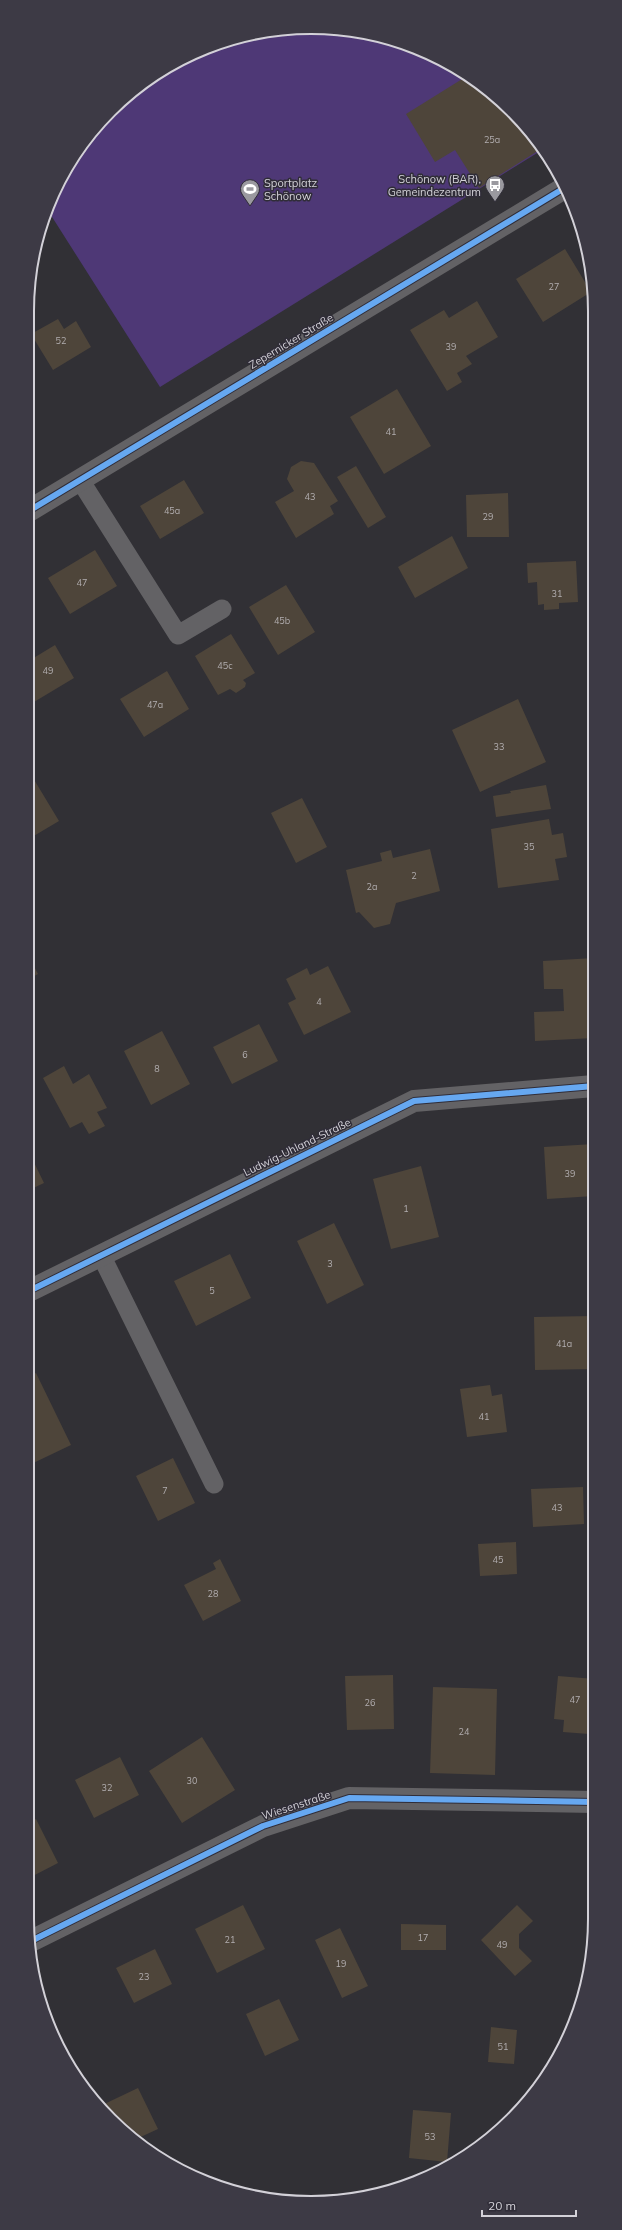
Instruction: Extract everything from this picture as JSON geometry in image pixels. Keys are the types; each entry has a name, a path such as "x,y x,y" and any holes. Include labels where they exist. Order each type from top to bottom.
{"street":[{"name":"Zepernicker Straße","path":"34,508 561,191"},
{"name":"Ludwig-Uhland-Straße","path":"34,1288 414,1101 588,1086"},
{"name":"Wiesenstraße","path":"35,1939 263,1826 349,1798 588,1802"}],"lane":[{"path":"80,480 178,635 222,609"},
{"path":"101,1255 214,1484"}],"shaded area":[{"name":"Sportplatz Schönow","path":"311,34 347,36 383,43 417,55 434,63 450,71 480,91 507,115 531,142 538,152 160,387 51,216 71,172 91,142 128,103 142,91 173,71 205,55 239,43 275,36"}],"building":[{"path":"462,79 480,91 507,115 537,151 479,188 455,150 435,162 406,114"},
{"path":"565,249 587,285 587,294 543,322 516,279"},
{"path":"477,301 498,337 466,356 472,364 457,373 462,382 447,391 410,330 444,310 449,318"},
{"path":"58,319 64,329 76,321 91,347 53,370 34,339 34,332"},
{"path":"397,389 431,446 384,474 350,417"},
{"path":"301,461 314,463 338,501 330,506 334,514 296,538 275,502 294,491 287,479 291,467"},
{"path":"356,466 386,517 368,528 337,477"},
{"path":"184,480 204,513 160,539 140,506"},
{"path":"508,493 509,537 467,537 466,495"},
{"path":"452,536 468,568 415,598 398,567"},
{"path":"95,550 117,586 70,614 48,578"},
{"path":"576,561 578,602 559,603 559,609 544,610 544,604 538,605 537,582 528,583 527,563"},
{"path":"286,585 315,632 278,655 249,607"},
{"path":"231,634 255,673 243,680 246,683 245,687 236,693 230,689 218,695 195,656"},
{"path":"55,645 74,678 34,702 34,658"},
{"path":"167,671 189,709 144,737 120,699"},
{"path":"518,699 546,762 480,792 452,730"},
{"path":"34,780 59,821 34,836"},
{"path":"546,785 551,809 496,817 493,796 511,793 510,791"},
{"path":"302,798 327,847 296,863 271,813"},
{"path":"549,819 552,835 563,833 567,857 555,859 559,880 498,888 491,829"},
{"path":"430,849 440,891 396,903 390,924 374,928 359,912 356,913 346,870 382,861 380,853 391,850 393,858"},
{"path":"588,958 588,1038 535,1041 534,1012 564,1011 563,989 544,989 543,961"},
{"path":"34,966 38,974 34,976"},
{"path":"328,966 351,1012 304,1035 288,1003 296,999 286,979 307,968 310,975"},
{"path":"259,1024 278,1061 232,1084 213,1047"},
{"path":"162,1031 190,1084 151,1105 124,1051"},
{"path":"64,1066 73,1084 89,1074 107,1108 97,1112 105,1126 89,1134 82,1122 70,1128 43,1078"},
{"path":"588,1144 588,1196 547,1199 544,1147"},
{"path":"34,1162 44,1183 34,1188"},
{"path":"421,1166 439,1237 391,1249 373,1179"},
{"path":"334,1223 364,1285 327,1304 297,1241"},
{"path":"230,1254 251,1298 196,1326 174,1281"},
{"path":"588,1316 588,1369 535,1370 534,1317"},
{"path":"36,1373 71,1445 34,1463 34,1374"},
{"path":"490,1385 492,1396 502,1394 507,1432 467,1437 460,1389"},
{"path":"173,1458 195,1503 158,1521 136,1476"},
{"path":"583,1487 584,1524 533,1527 531,1489"},
{"path":"516,1542 517,1574 480,1576 478,1544"},
{"path":"220,1559 241,1601 203,1621 184,1585 216,1569 213,1563"},
{"path":"393,1675 394,1729 347,1730 345,1676"},
{"path":"558,1676 588,1678 588,1734 563,1732 564,1720 554,1719"},
{"path":"433,1687 497,1689 495,1775 430,1773"},
{"path":"202,1737 235,1790 182,1823 149,1771"},
{"path":"120,1757 139,1795 94,1818 75,1780"},
{"path":"36,1819 58,1863 34,1875 34,1820"},
{"path":"243,1905 265,1949 217,1973 195,1929"},
{"path":"517,1905 533,1921 519,1934 519,1948 532,1961 515,1976 481,1940"},
{"path":"401,1924 446,1925 446,1950 401,1950"},
{"path":"340,1928 368,1986 342,1998 315,1940"},
{"path":"155,1949 172,1984 134,2003 116,1968"},
{"path":"279,1999 299,2040 265,2056 246,2014"},
{"path":"491,2027 517,2030 514,2064 488,2062"},
{"path":"138,2088 158,2129 140,2137 105,2104"},
{"path":"413,2110 451,2113 447,2160 445,2162 409,2158"}],"cycle path":[{"path":"34,508 560,191"},
{"path":"34,1289 414,1101 588,1086"},
{"path":"35,1939 263,1826 349,1798 588,1802"}],"place":[{"name":"Schönow (BAR), Gemeindezentrum","path":"495,202"},
{"name":"Sportplatz Schönow","path":"250,206"}]}
